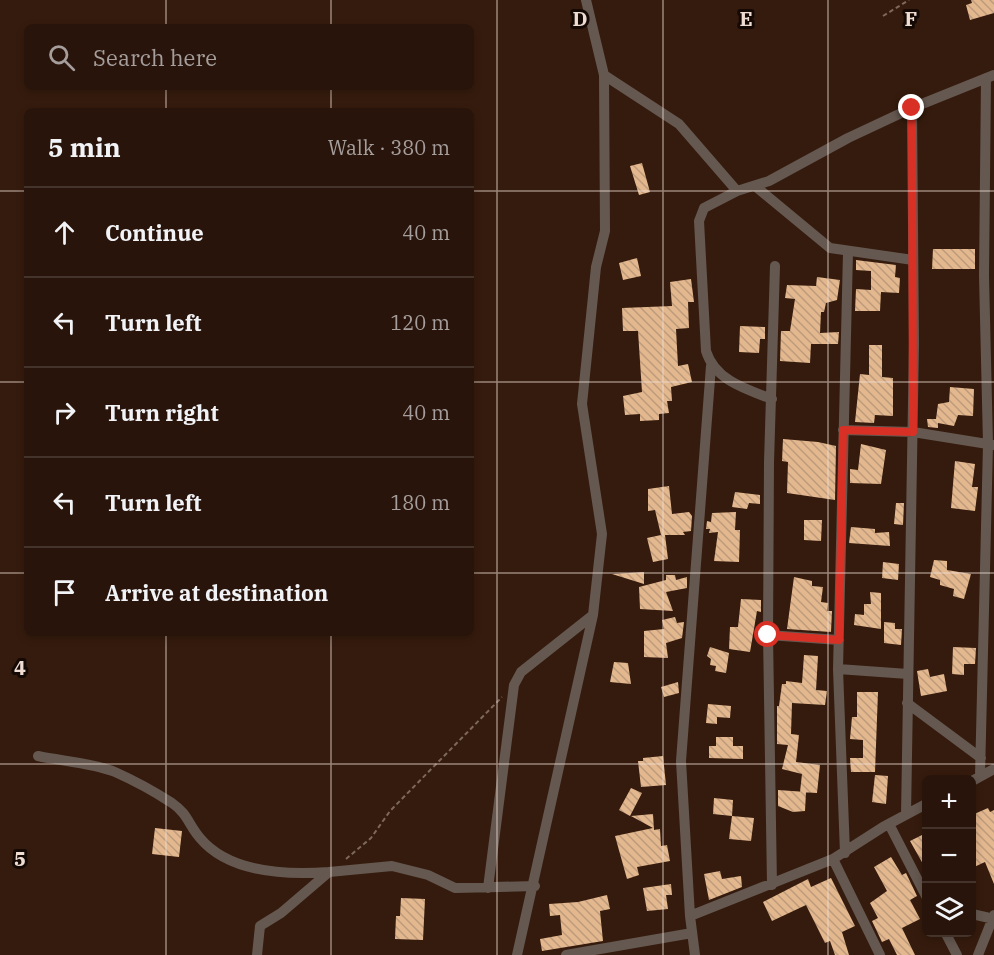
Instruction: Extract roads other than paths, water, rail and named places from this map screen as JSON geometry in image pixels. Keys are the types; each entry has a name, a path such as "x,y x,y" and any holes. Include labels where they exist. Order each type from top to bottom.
{"street":[{"path":"517,955 535,886 594,615 602,534 582,404 596,267 605,231 604,75 586,0"},
{"path":"604,75 678,124 737,191"},
{"path":"695,955 690,916 681,761 711,366 706,351 699,221 704,207 737,191 755,186 912,108 990,77 984,276 991,445 981,758 976,778"},
{"path":"906,815 913,432 912,108"},
{"path":"755,186 815,238 830,248 914,261"},
{"path":"845,853 838,669 848,252"},
{"path":"772,885 768,635 769,462 775,266"},
{"path":"711,366 727,380 772,399"},
{"path":"843,430 913,432 991,445"},
{"path":"488,888 514,685 521,672 594,615"},
{"path":"768,635 839,640"},
{"path":"838,669 908,674"},
{"path":"907,703 981,758"},
{"path":"38,756 113,771 170,802 186,814 200,838 220,856 256,867 296,874 392,866 428,875 455,888 535,886"},
{"path":"976,778 994,769"},
{"path":"690,916 833,859 922,807"},
{"path":"889,824 922,887"},
{"path":"833,859 880,955"},
{"path":"257,955 260,926 281,913 329,872"},
{"path":"976,915 994,918 978,955"},
{"path":"566,955 692,933"},
{"path":"947,937 957,955"}]}
